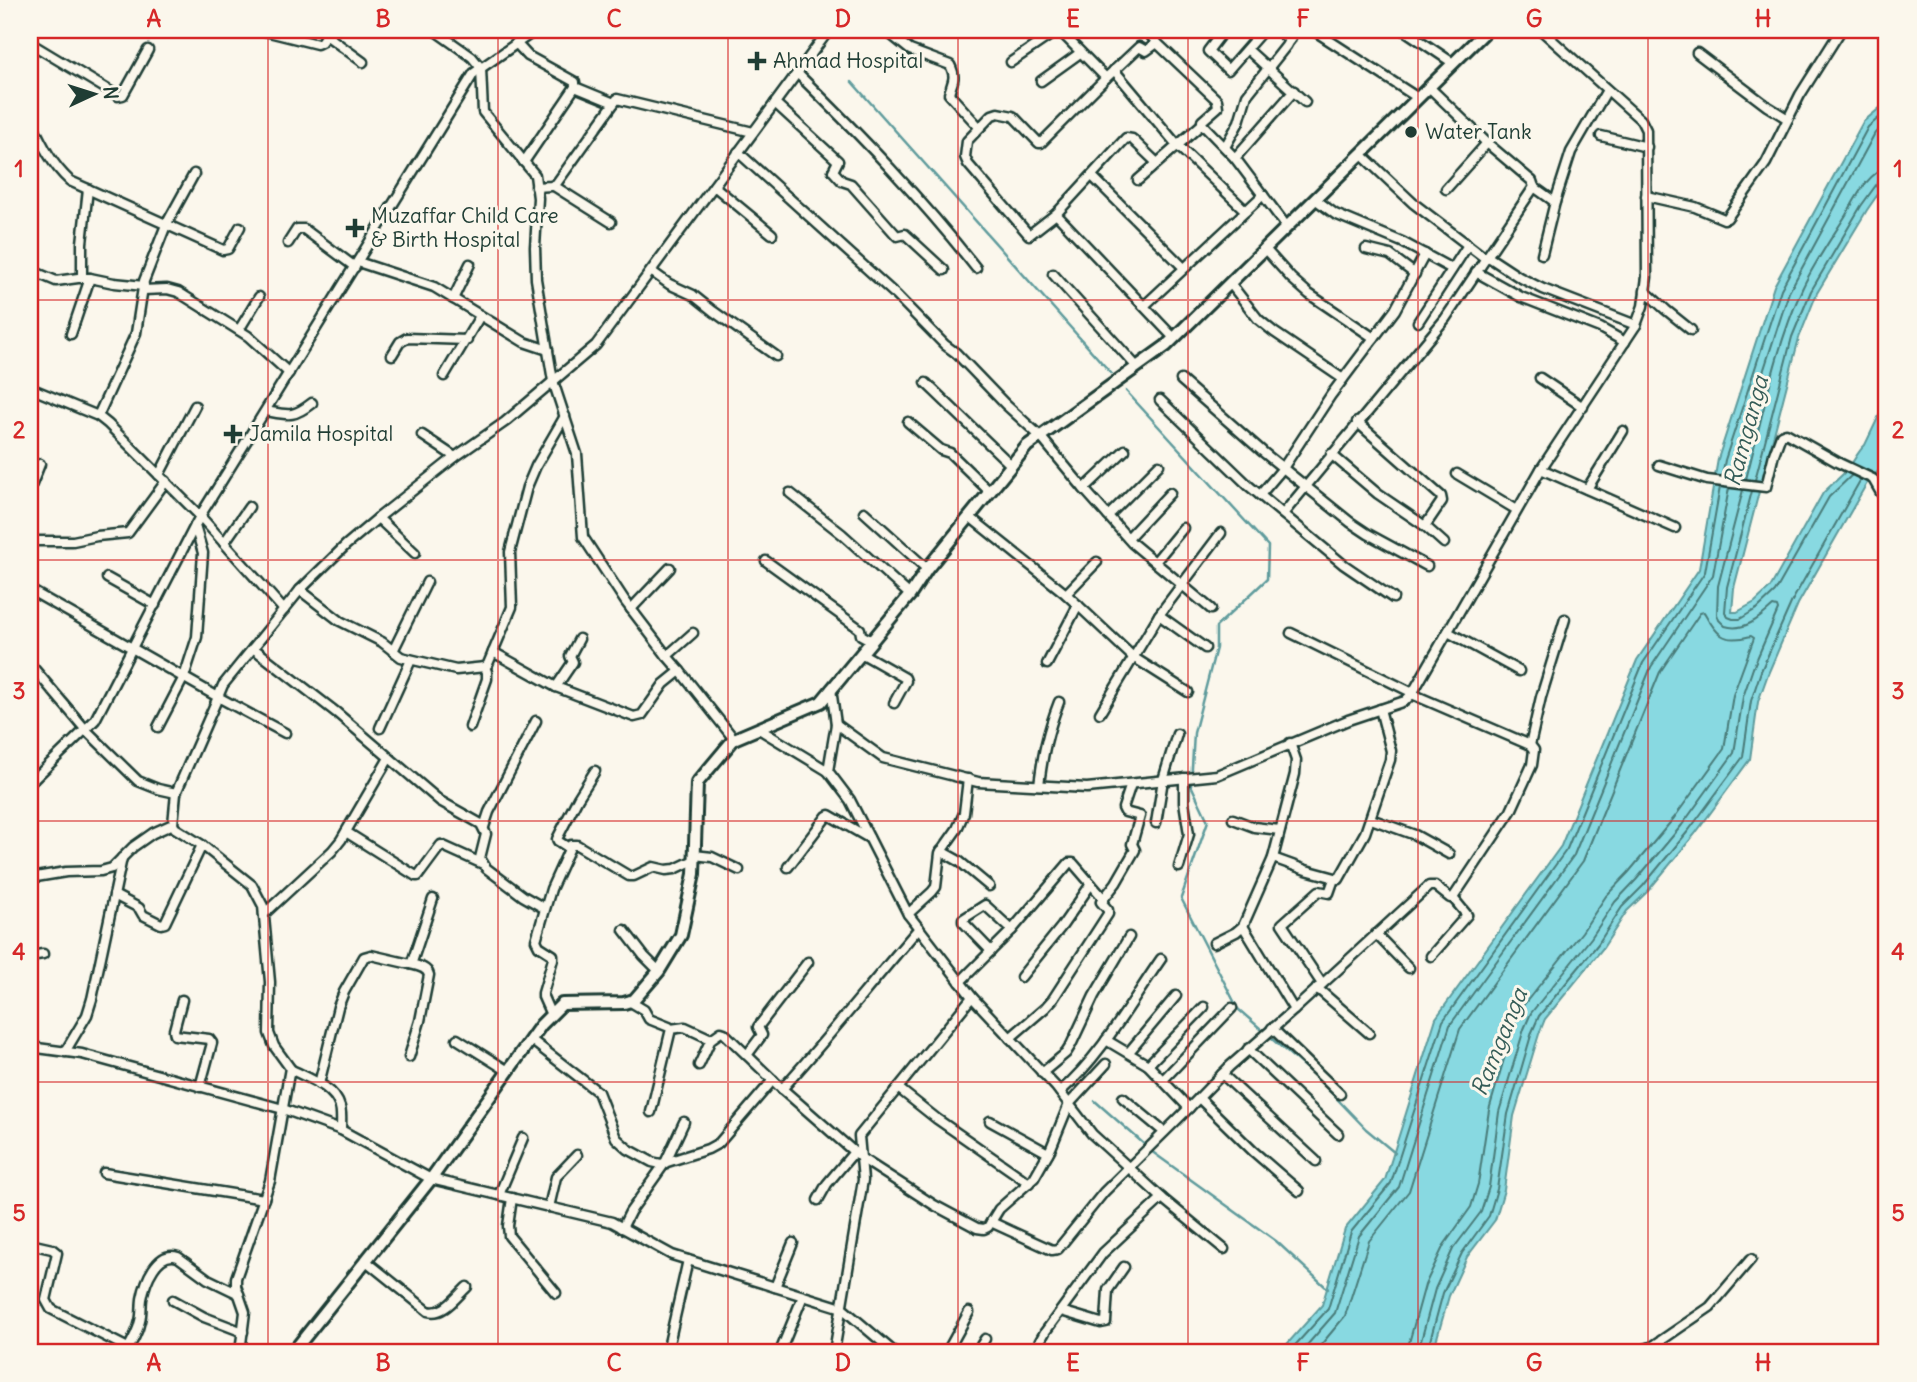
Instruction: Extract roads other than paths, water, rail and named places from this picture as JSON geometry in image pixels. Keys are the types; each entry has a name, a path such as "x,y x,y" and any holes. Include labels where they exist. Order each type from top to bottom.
{"street":[{"path":"261,30 310,44 321,42 328,32 363,62"},
{"path":"434,30 472,57 481,68 483,112 535,175 538,198 536,279 553,381 577,454 583,537 631,608 734,739"},
{"path":"30,783 95,720 200,516 474,73 536,30"},
{"path":"341,1130 340,1107 334,1096 319,1084 290,1069 274,1046 269,1033 270,982 263,906 251,885 173,824 176,793 223,685 300,590 346,545 455,457 505,422 596,345 829,30"},
{"path":"885,30 909,50 950,65 954,80 949,94 979,127"},
{"path":"1011,62 1059,30 1106,78"},
{"path":"1138,180 1218,107 1218,102 1146,30"},
{"path":"1224,30 1208,51 1227,70 1263,30"},
{"path":"1277,30 1290,40"},
{"path":"1224,147 1239,122 1247,95 1295,30"},
{"path":"1313,30 1418,98"},
{"path":"1404,30 1453,63"},
{"path":"293,1352 431,1179 530,1039 551,1015 562,1004 624,1003 634,1000 659,971 681,935 694,874 697,783 734,739 821,702 1027,446 1166,346 1487,30"},
{"path":"836,724 883,758 978,782 1087,788 1217,775 1290,743 1405,701 1412,694 1541,469 1636,325 1643,306 1647,277 1646,130 1641,120 1541,30"},
{"path":"1646,196 1695,207 1726,219 1766,163 1800,95 1841,30"},
{"path":"30,43 118,96 122,94 148,50"},
{"path":"516,43 528,55 574,80 575,87 524,162"},
{"path":"1157,43 1146,51 1139,47 1040,144 1013,116 992,115 967,141 966,161 1027,234 1032,234 1056,214 1126,138 1132,139 1157,163"},
{"path":"1247,49 1305,102"},
{"path":"1041,81 1080,53"},
{"path":"1697,53 1788,119"},
{"path":"1114,70 1177,145 1246,211"},
{"path":"797,74 922,202 976,268"},
{"path":"575,87 614,103"},
{"path":"1429,87 1487,143 1532,181 1534,187 1555,202"},
{"path":"1542,254 1555,202 1572,152 1607,90"},
{"path":"1235,158 1294,91"},
{"path":"554,186 617,99 753,132"},
{"path":"775,103 838,160 833,171 842,181 851,184 897,236 905,234 944,270"},
{"path":"30,119 50,158 70,181 223,250 228,249 240,227"},
{"path":"1202,124 1235,158 1287,227"},
{"path":"30,140 35,130"},
{"path":"1601,136 1647,147"},
{"path":"1446,189 1487,143"},
{"path":"738,152 895,295 1040,436 1128,538 1210,609"},
{"path":"1361,154 1413,203 1486,257 1543,289 1636,325"},
{"path":"98,416 136,333 144,288 166,225 194,174"},
{"path":"1092,176 1184,268"},
{"path":"536,187 554,186 611,222"},
{"path":"714,186 772,234"},
{"path":"1283,514 1445,319 1534,187"},
{"path":"71,334 86,278 82,243 88,189"},
{"path":"1144,306 1263,195"},
{"path":"1315,199 1335,214 1385,234 1452,269"},
{"path":"1056,214 1174,338"},
{"path":"288,243 297,229 304,229 357,264 434,287 524,342 548,351"},
{"path":"1418,322 1468,245"},
{"path":"1265,249 1309,294 1374,338"},
{"path":"1366,249 1390,255 1415,274"},
{"path":"1260,495 1283,468 1343,379 1395,310 1425,254"},
{"path":"453,299 470,264"},
{"path":"30,270 56,281 86,278 178,292 239,330 289,373"},
{"path":"651,271 669,284 693,295 776,356"},
{"path":"1476,272 1521,297 1600,328 1625,342"},
{"path":"1053,274 1137,367"},
{"path":"1230,283 1258,319 1273,332 1343,379"},
{"path":"1645,291 1691,330"},
{"path":"239,330 258,297"},
{"path":"444,376 481,316"},
{"path":"392,355 400,342 407,338 467,340"},
{"path":"1540,378 1583,407"},
{"path":"1181,380 1350,522 1427,566"},
{"path":"926,383 1012,465"},
{"path":"30,388 98,416 200,516 284,610"},
{"path":"1160,400 1260,495 1343,564 1392,598"},
{"path":"266,411 294,415 312,403"},
{"path":"30,541 73,541 128,533 163,478 195,406"},
{"path":"300,590 340,621 411,660 456,670 485,667 512,607 510,552 527,487 565,416"},
{"path":"908,422 941,450 950,453 990,492"},
{"path":"1357,422 1441,496 1442,501 1425,526"},
{"path":"1587,489 1623,431"},
{"path":"1659,465 1707,480 1764,487 1768,485 1774,454 1782,435 1786,433 1873,479 1881,493 1887,496"},
{"path":"422,435 455,457"},
{"path":"1084,489 1125,450"},
{"path":"1331,454 1378,494 1425,526 1444,543"},
{"path":"30,489 40,464"},
{"path":"1108,516 1159,465"},
{"path":"1541,469 1675,528"},
{"path":"1457,474 1517,510"},
{"path":"790,493 842,534 909,595"},
{"path":"1128,538 1170,493"},
{"path":"224,543 249,507"},
{"path":"864,512 928,569"},
{"path":"970,517 1066,594 1133,657 1188,692"},
{"path":"378,518 415,554"},
{"path":"158,727 184,677 195,648 203,554 195,526"},
{"path":"1155,562 1183,528"},
{"path":"1100,713 1158,615 1221,533"},
{"path":"766,561 860,629 861,635 872,641"},
{"path":"1066,594 1097,562"},
{"path":"631,608 670,568"},
{"path":"107,578 155,605"},
{"path":"393,651 427,582"},
{"path":"30,590 285,733"},
{"path":"1047,664 1078,605"},
{"path":"1158,615 1205,648"},
{"path":"1530,745 1541,697 1565,619"},
{"path":"1448,632 1519,671"},
{"path":"667,656 693,633"},
{"path":"1291,633 1412,694 1530,745 1534,750 1532,765 1511,811 1454,898"},
{"path":"556,687 573,662 569,657 579,639"},
{"path":"253,648 337,713 440,801 484,827"},
{"path":"493,652 556,687 634,717 639,717 664,684 680,671"},
{"path":"861,653 905,678 906,681 894,703"},
{"path":"380,728 411,660"},
{"path":"30,664 85,729 138,781 176,793"},
{"path":"470,727 488,676 485,667"},
{"path":"828,771 836,724 831,689"},
{"path":"1039,785 1044,747 1059,702"},
{"path":"1273,858 1339,879 1358,849 1371,819 1391,756 1380,709"},
{"path":"481,863 480,854 486,834 484,827 489,812 536,721"},
{"path":"759,729 828,771 850,800 908,914 972,997 1060,1092 1092,1134 1162,1198 1224,1249"},
{"path":"1156,823 1163,780 1177,734"},
{"path":"1213,943 1243,926 1273,858 1296,768 1290,743"},
{"path":"264,914 332,851 389,758"},
{"path":"569,848 557,839 595,771"},
{"path":"1178,867 1189,834 1184,802 1186,778"},
{"path":"908,914 936,887 941,851 961,822 968,779"},
{"path":"1010,1038 1045,1008 1108,914 1101,902 1135,852 1132,844 1140,816 1124,809 1130,784"},
{"path":"788,867 829,815 869,838"},
{"path":"1233,819 1254,827 1280,831"},
{"path":"1371,819 1427,840 1449,855"},
{"path":"30,878 112,868 133,846 173,824"},
{"path":"346,832 416,876 441,845 481,863 523,896 544,908"},
{"path":"114,895 139,908 143,915 161,924 165,923 202,845"},
{"path":"551,1015 543,993 553,955 539,946 536,940 544,908 570,845 577,845 629,876 653,867 675,869 694,857 712,857 739,870"},
{"path":"941,851 959,861 989,886"},
{"path":"65,1052 87,1015 92,999 122,858"},
{"path":"960,982 1012,930 1069,863 1073,863 1104,899"},
{"path":"1334,879 1329,893 1320,891 1282,924 1320,986 1369,1033"},
{"path":"1021,977 1091,884"},
{"path":"991,1222 1052,1250 1058,1249 1104,1192 1222,1074 1429,886 1435,886 1450,898 1454,898 1467,915 1431,956"},
{"path":"410,964 433,899"},
{"path":"991,951 963,919 985,905 1012,930"},
{"path":"1243,926 1294,1010"},
{"path":"782,1089 919,928"},
{"path":"624,930 659,971"},
{"path":"1376,934 1409,968"},
{"path":"1042,1073 1066,1053 1094,996 1129,937"},
{"path":"30,956 43,954"},
{"path":"319,1084 338,1007 365,957 370,954 428,971 420,1021 409,1057"},
{"path":"1060,1092 1078,1076 1107,1040 1161,959"},
{"path":"747,1055 762,1035 758,1027 808,962"},
{"path":"1129,1052 1175,996"},
{"path":"834,1352 863,1180 858,1155 859,1136 972,997"},
{"path":"182,1000 175,1035 209,1039 212,1043 200,1087"},
{"path":"629,1001 644,1010 649,1019 671,1029 685,1027 711,1039"},
{"path":"1149,1065 1204,1007"},
{"path":"1163,1080 1232,1008"},
{"path":"1272,1028 1340,1094"},
{"path":"651,1112 671,1029"},
{"path":"699,1065 711,1039 721,1032 724,1033 782,1089 858,1155 934,1205 977,1228 987,1228 999,1209 1038,1172 1069,1104 1106,1064"},
{"path":"457,1039 508,1071"},
{"path":"530,1039 598,1092 611,1127 622,1145 652,1162 665,1163 719,1143 773,1080"},
{"path":"1107,1040 1149,1065 1189,1108"},
{"path":"30,1048 82,1054 283,1109 341,1130 431,1179 612,1222 688,1261 842,1308 894,1352"},
{"path":"1248,1049 1338,1134"},
{"path":"240,1352 245,1312 236,1278 270,1181 290,1069"},
{"path":"1222,1074 1316,1161"},
{"path":"898,1088 937,1119 1029,1183"},
{"path":"1123,1098 1164,1132"},
{"path":"1199,1098 1299,1191"},
{"path":"990,1121 1048,1153"},
{"path":"622,1228 630,1212 665,1163 684,1122"},
{"path":"499,1195 523,1138"},
{"path":"549,1207 556,1177 577,1155"},
{"path":"818,1200 827,1184 858,1155"},
{"path":"103,1173 264,1199"},
{"path":"512,1198 509,1236 556,1293"},
{"path":"1034,1352 1103,1253 1162,1198"},
{"path":"775,1287 793,1243"},
{"path":"30,1244 52,1249 57,1254 46,1300 51,1309 127,1350 140,1324 142,1300 148,1282 158,1262 164,1257 178,1257 208,1279 239,1294"},
{"path":"1637,1352 1653,1346 1710,1307 1751,1259"},
{"path":"366,1261 433,1313 440,1312 467,1287"},
{"path":"667,1352 688,1261"},
{"path":"1061,1311 1101,1323 1106,1322 1108,1290 1124,1267"},
{"path":"779,1352 803,1296"},
{"path":"173,1300 204,1317 243,1332"},
{"path":"947,1352 969,1312"},
{"path":"977,1352 985,1339"}],"water":[{"name":"Ramganga","path":"1887,102 1887,181 1817,293 1799,338 1734,588 1732,612 1755,602 1770,588 1823,493 1847,470 1865,445 1887,399 1887,465 1867,483 1798,604 1758,702 1750,759 1695,834 1648,891 1627,911 1603,948 1545,1019 1514,1116 1504,1190 1495,1220 1467,1257 1449,1296 1433,1352 1280,1352 1322,1305 1345,1229 1385,1180 1436,1018 1561,846 1637,660 1699,569 1718,459 1774,286 1863,122"}],"waterway":[{"path":"852,82 1111,373"},
{"path":"1126,391 1268,546 1267,579 1216,627 1216,648 1194,733 1191,785 1208,821 1181,898 1238,1009 1261,1029"},
{"path":"1272,1039 1316,1077 1366,1129 1395,1153"},
{"path":"1095,1101 1144,1144"},
{"path":"1151,1151 1276,1241 1328,1289"}],"place":[{"name":"Ahmad Hospital","path":"757,61"},
{"name":"Water Tank","path":"1411,132"},
{"name":"Muzaffar Child Care & Birth Hospital","path":"355,228"},
{"name":"Jamila Hospital","path":"233,434"}]}
